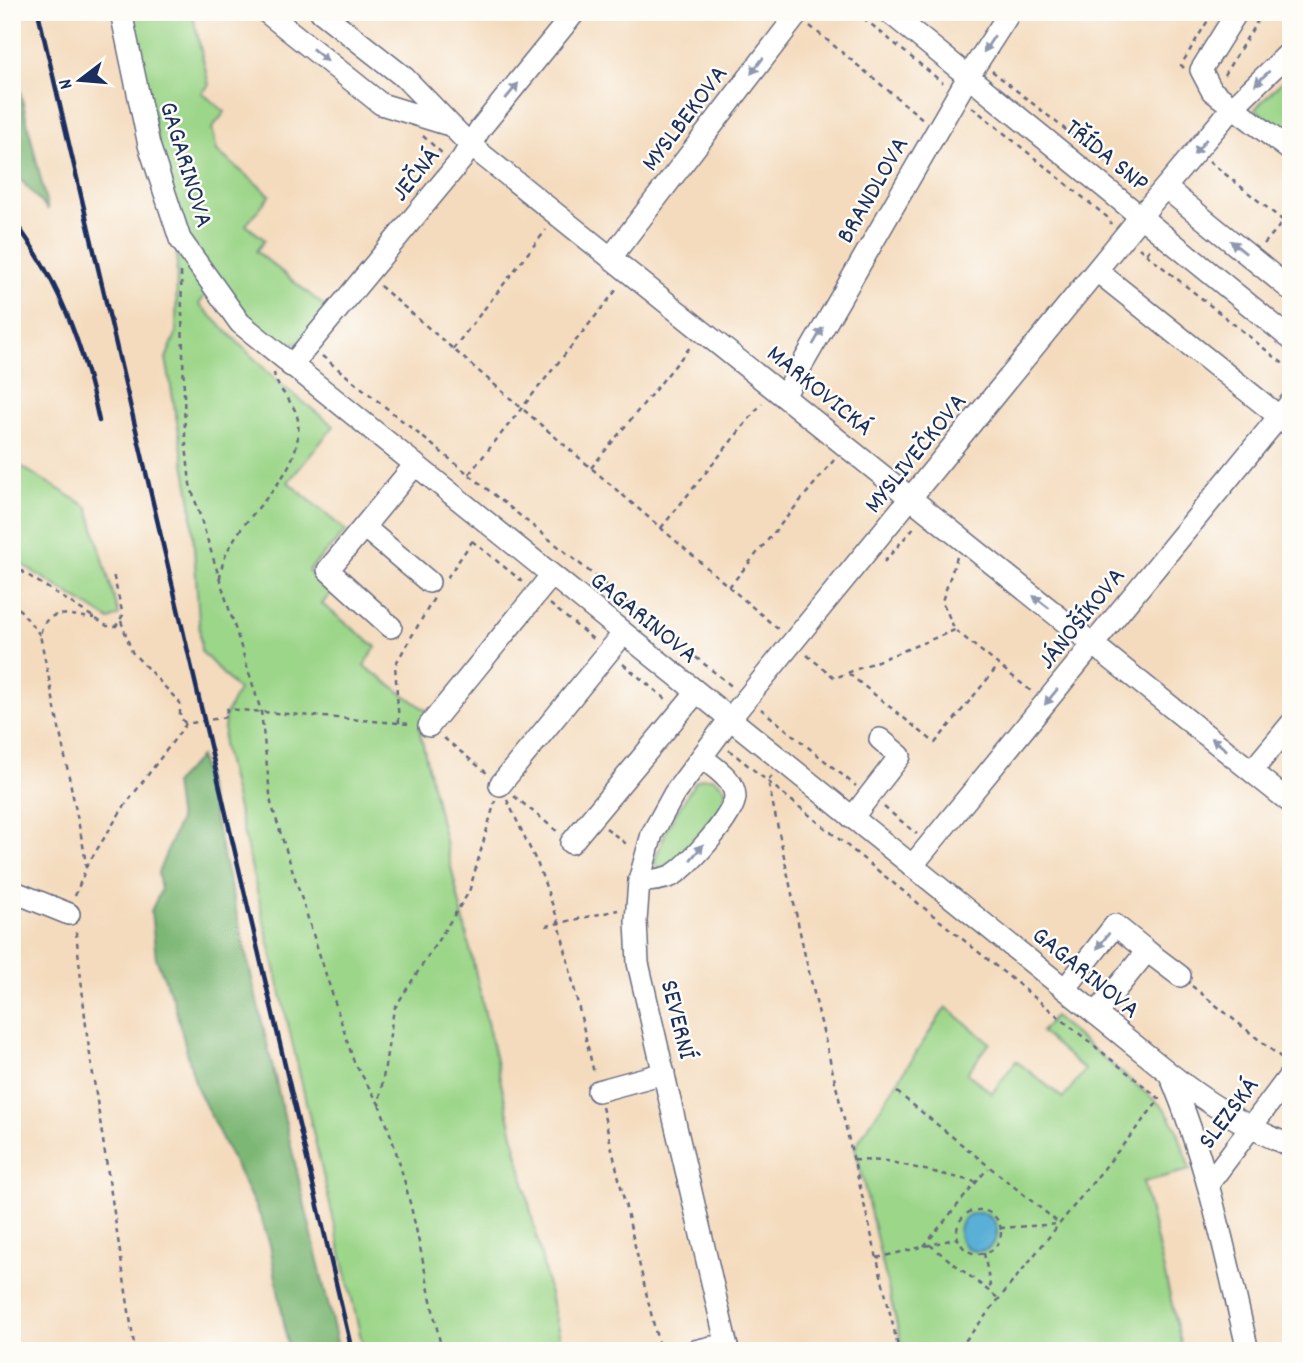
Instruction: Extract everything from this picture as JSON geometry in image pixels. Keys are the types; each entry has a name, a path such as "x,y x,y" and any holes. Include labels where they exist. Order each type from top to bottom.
{"street":[{"name":"GAGARINOVA","path":"121,12 149,145 180,240 230,312 286,362 695,694 1212,1107 1248,1128 1291,1146"},
{"name":"MARKOVICKÁ","path":"267,12 381,104 447,124"},
{"name":"MARKOVICKÁ","path":"321,12 393,68 470,145 612,257 775,397 912,500 1291,803"},
{"name":"JEČNÁ","path":"286,362 461,159 575,12"},
{"name":"TŘÍDA SNP","path":"889,12 963,86 1140,216 1291,339"},
{"name":"BRANDLOVA","path":"775,397 1010,12"},
{"path":"1237,12 1201,70 1212,91 1291,151"},
{"name":"MYSLBEKOVA","path":"612,257 802,17"},
{"name":"MYSLIVEČKOVA","path":"729,720 912,500 1140,216 1167,189 1234,106 1291,51"},
{"path":"372,97 388,88 393,68"},
{"path":"1167,189 1291,290"},
{"path":"1097,271 1287,415"},
{"name":"JÁNOŠÍKOVA","path":"912,866 1287,415"},
{"path":"391,627 328,570 414,466"},
{"path":"364,527 438,584"},
{"path":"429,726 551,576"},
{"path":"500,785 623,634"},
{"path":"571,843 695,694"},
{"name":"SEVERNÍ","path":"727,1350 638,962 636,921 639,881 647,849 662,815 729,720"},
{"path":"1252,771 1291,724"},
{"path":"852,818 900,756 880,739"},
{"path":"639,881 664,878 679,871 729,813 735,798 730,781 702,757"},
{"path":"12,891 69,914"},
{"path":"1065,989 1115,925 1180,976"},
{"path":"1096,1014 1147,951"},
{"name":"SLEZSKÁ","path":"1209,1183 1288,1068"},
{"path":"598,1091 664,1073"},
{"name":"SLEZSKÁ","path":"1169,1073 1193,1129 1209,1183 1248,1351"},
{"path":"695,1351 712,1347 727,1350"}],"path":[{"path":"856,12 963,86 1107,217 1113,227"},
{"path":"802,17 926,121"},
{"path":"988,67 1125,177 1142,187"},
{"path":"1198,151 1291,228"},
{"path":"1264,244 1283,221"},
{"path":"453,349 550,224"},
{"path":"1146,254 1157,240"},
{"path":"1136,246 1291,370"},
{"path":"181,267 185,435 190,484 261,711 271,803 354,1062 379,1104 389,1128 442,1351"},
{"path":"376,282 781,631"},
{"path":"469,474 622,283"},
{"path":"591,468 695,341"},
{"path":"319,354 736,690"},
{"path":"219,583 223,557 285,474 295,444 298,423 296,412 274,374 286,362"},
{"path":"661,528 775,397"},
{"path":"729,587 837,457"},
{"path":"399,723 395,665 438,584 485,522"},
{"path":"472,541 681,711"},
{"path":"959,554 942,601 955,629 1037,695"},
{"path":"12,565 107,626 116,626 121,621"},
{"path":"113,574 122,602 121,621 132,652 180,703 180,717 186,724"},
{"path":"12,600 40,635"},
{"path":"86,868 76,801 40,635 42,625 49,617 60,612 94,618"},
{"path":"807,655 835,678 955,629"},
{"path":"849,674 936,743 999,665"},
{"path":"758,707 920,837"},
{"path":"135,1351 87,1035 79,937 69,914 86,868 123,808 186,724 226,717 227,709 429,726 571,843"},
{"path":"715,739 1160,1099 957,1351"},
{"path":"768,781 899,1351"},
{"path":"379,1104 394,1009 469,892 500,785"},
{"path":"500,785 538,865"},
{"path":"593,817 629,846"},
{"path":"546,926 618,910"},
{"path":"1180,976 1288,1068"},
{"path":"897,1093 1060,1224"},
{"path":"854,1160 896,1163 976,1182"},
{"path":"924,1247 989,1167"},
{"path":"973,1210 988,1212 1000,1228 999,1241 984,1253 971,1252 958,1238 962,1218 973,1210"},
{"path":"1000,1228 1060,1224"},
{"path":"877,1258 958,1238"},
{"path":"930,1245 999,1299"},
{"path":"984,1253 992,1293"}],"green space":[{"path":"129,12 192,12 209,85 202,93 225,112 212,128 217,151 270,195 246,225 265,240 256,251 329,310 301,343 284,344 264,332 229,295 186,236 171,198"},
{"path":"12,57 48,210 12,170"},
{"path":"1291,72 1291,140 1255,109"},
{"path":"177,253 208,292 199,304 280,384 334,426 288,482 346,531 308,571 331,593 322,604 376,647 364,666 430,713 419,728 563,1351 364,1351 223,745 225,716 238,690 201,651 191,503 166,358 176,334"},
{"path":"12,461 88,507 119,615 110,620 12,558"},
{"path":"200,757 339,1351 289,1351 270,1245 261,1218 196,1086 173,999 156,958 151,911 161,890 158,873 179,821 174,783"},
{"path":"703,778 714,778 725,788 725,805 684,855 659,869 654,862 667,829 695,782"},
{"path":"946,1007 990,1043 967,1073 992,1093 1016,1061 1063,1098 1085,1070 1041,1032 1054,1017 1164,1108 1177,1129 1190,1170 1143,1182 1183,1351 903,1351 855,1147"}],"water":[{"path":"978,1213 991,1219 997,1232 991,1245 978,1251 965,1245 959,1232 965,1219"}],"railway":[{"path":"38,12 352,1351"},
{"path":"12,218 43,265 67,314 85,366 99,421"}]}
